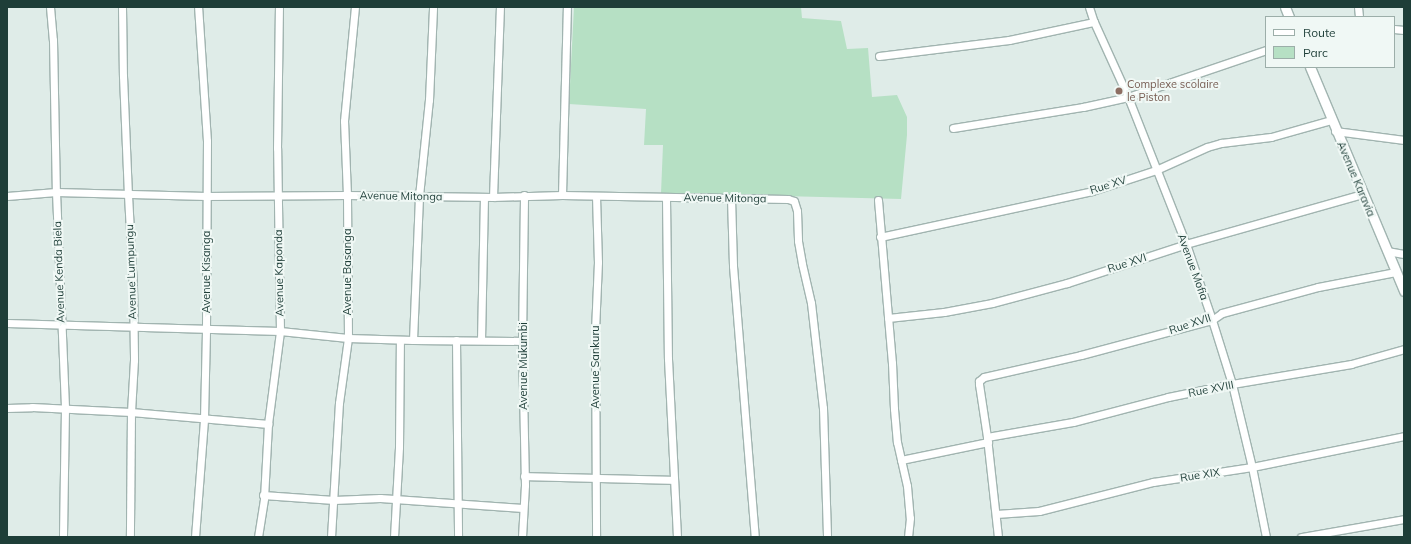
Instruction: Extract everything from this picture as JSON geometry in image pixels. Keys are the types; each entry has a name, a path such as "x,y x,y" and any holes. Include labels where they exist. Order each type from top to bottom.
{"street":[{"name":"Avenue Kenda Biela","path":"50,7 53,40 56,192 65,408 63,537"},
{"name":"Avenue Lumpungu","path":"122,7 123,76 133,286 132,326 134,360 131,412 130,537"},
{"name":"Avenue Kisanga","path":"195,537 204,419 206,330 207,141 198,7"},
{"name":"Avenue Kaponda","path":"258,537 263,495 268,424 280,331 277,140 279,7"},
{"name":"Avenue Basanga","path":"331,537 339,403 348,338 347,195 344,122 355,7"},
{"path":"413,340 419,196 429,100 433,7"},
{"path":"493,197 500,7"},
{"path":"562,195 567,7"},
{"name":"Avenue Mofia","path":"1089,7 1094,22 1128,97 1186,244 1212,320 1232,384 1252,467 1266,537"},
{"path":"879,56 1009,40 1094,22"},
{"path":"953,128 1083,107 1128,97 1265,50"},
{"name":"Avenue Karavia","path":"1310,68 1335,131 1404,291"},
{"name":"Rue XV","path":"880,237 1092,191 1156,170 1207,147 1221,143 1271,138 1331,120"},
{"path":"1335,131 1404,140"},
{"name":"Avenue Mitonga","path":"7,196 56,192 128,196 347,195 493,197 562,195 788,199 794,201 797,211 798,241 811,303 823,408 827,537"},
{"name":"Rue XVI","path":"888,318 944,312 992,303 1068,283 1186,244 1363,194"},
{"name":"Avenue Mukumbi","path":"522,537 524,476 522,341 524,196"},
{"name":"Avenue Sankuru","path":"596,196 598,262 595,331 596,537"},
{"path":"481,340 484,197"},
{"path":"666,198 668,359 677,537"},
{"path":"731,198 733,274 754,537"},
{"path":"878,200 894,410 901,460 907,486 910,518 908,537"},
{"path":"1387,251 1404,254"},
{"name":"Rue XVII","path":"987,440 979,384 979,381 984,377 1081,356 1212,320 1222,313 1318,287 1396,272"},
{"path":"7,322 206,330 280,331 348,338 400,340 522,341"},
{"path":"394,537 399,447 400,340"},
{"path":"456,340 458,537"},
{"name":"Rue XVIII","path":"901,460 1018,432 1073,422 1168,397 1232,384 1351,364 1404,349"},
{"path":"7,408 65,408 131,412 268,424"},
{"name":"Rue XIX","path":"996,514 1039,511 1153,482 1252,467 1404,436"},
{"path":"987,440 998,537"},
{"path":"524,476 674,480"},
{"path":"263,495 334,500 395,499 523,508"},
{"path":"1301,537 1403,521"}],"green space":[{"path":"574,7 801,7 802,18 841,21 847,49 868,48 872,97 897,95 907,117 907,135 901,199 661,193 663,145 644,145 646,109 569,104"}],"place":[{"name":"Complexe scolaire le Piston","path":"1119,91"}]}
